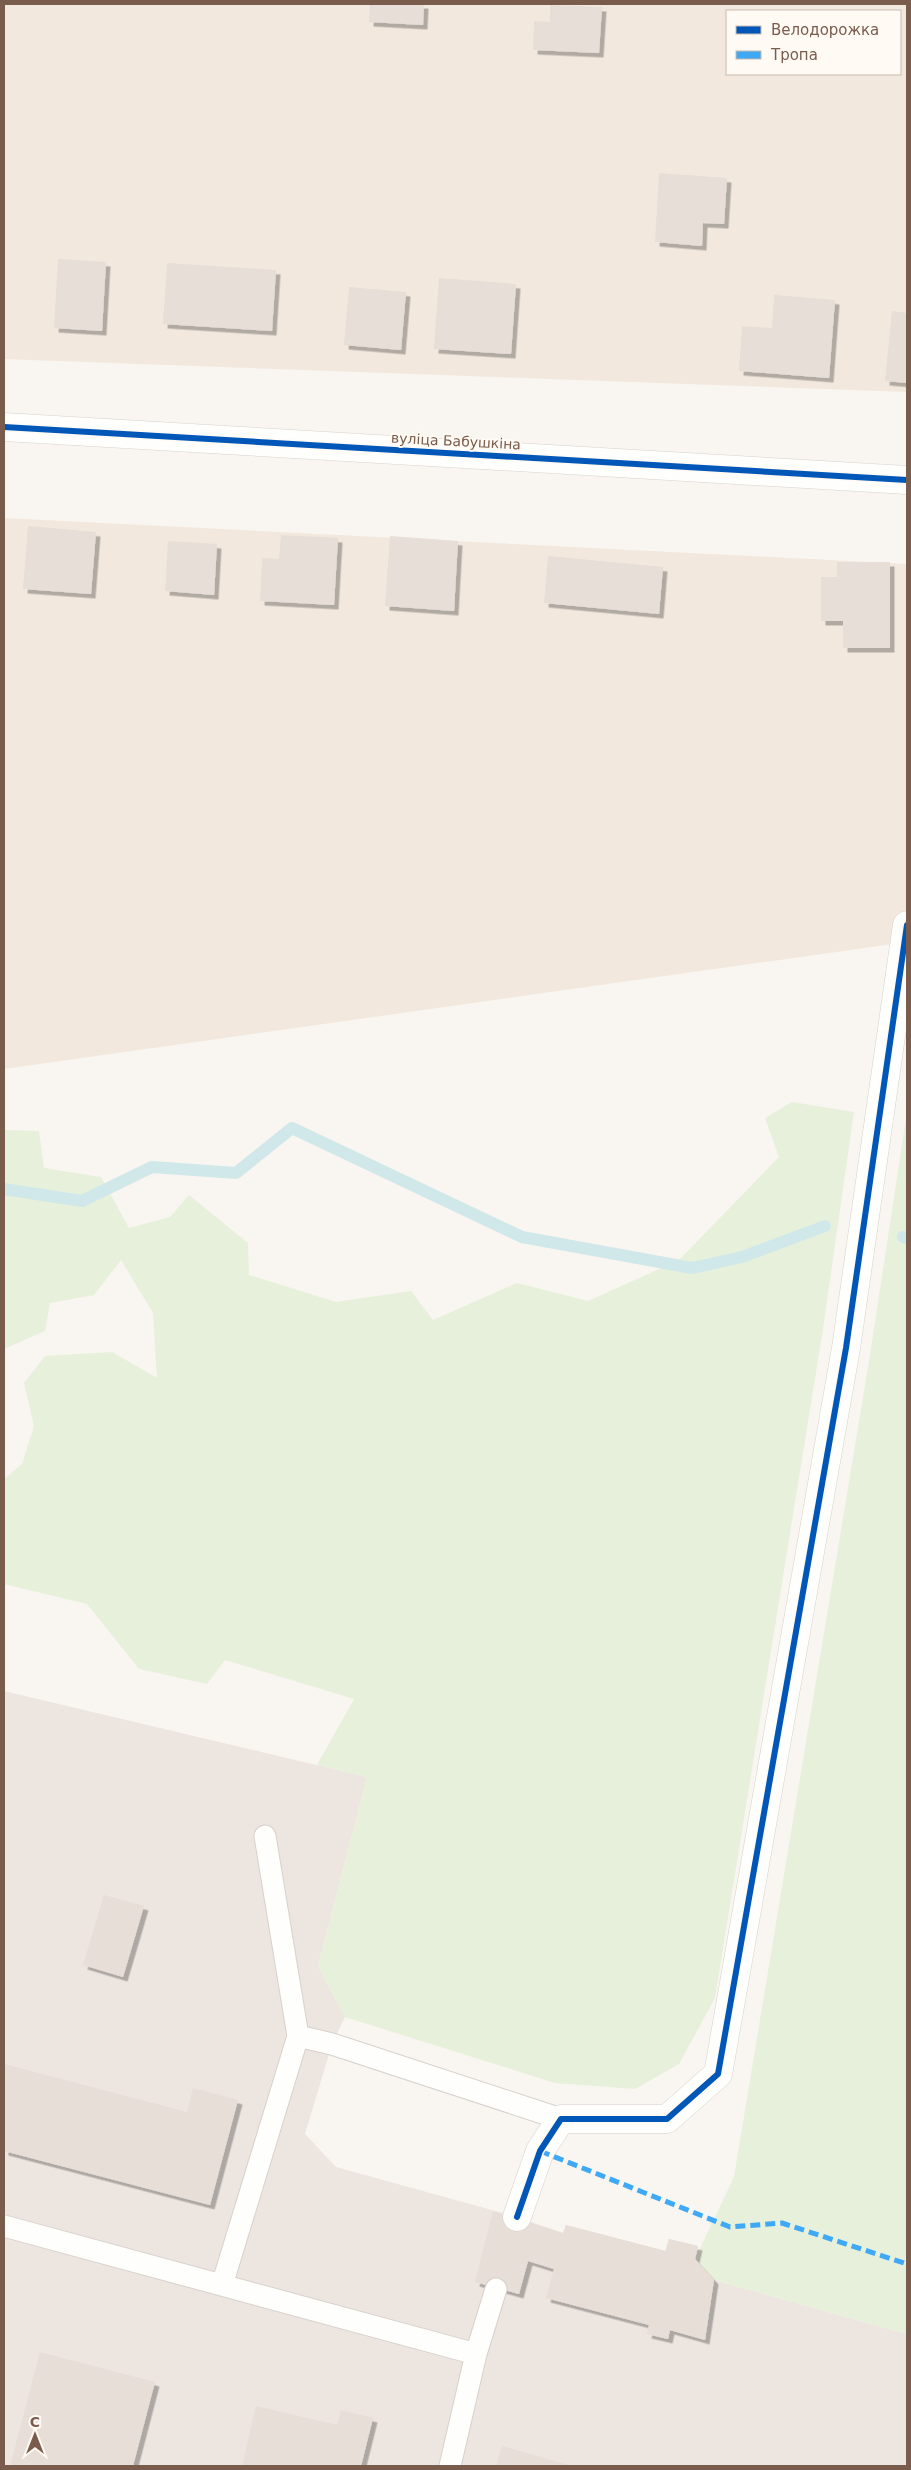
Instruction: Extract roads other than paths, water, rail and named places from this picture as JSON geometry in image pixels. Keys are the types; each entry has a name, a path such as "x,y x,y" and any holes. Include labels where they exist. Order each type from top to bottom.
{"street":[{"name":"вуліца Бабушкіна","path":"4,427 907,480"},
{"path":"517,2217 540,2151 561,2119 666,2119 718,2074 846,1348 905,959 907,924"}],"lane":[{"path":"222,2285 298,2036 265,1836"},
{"path":"298,2036 332,2044 561,2119"},
{"path":"4,2226 476,2354"},
{"path":"450,2466 476,2354 496,2289"}],"waterway":[{"path":"4,1189 82,1201 152,1167 236,1173 292,1128 522,1237 692,1268 742,1257 825,1226"},
{"path":"903,1237 907,1238"}]}
